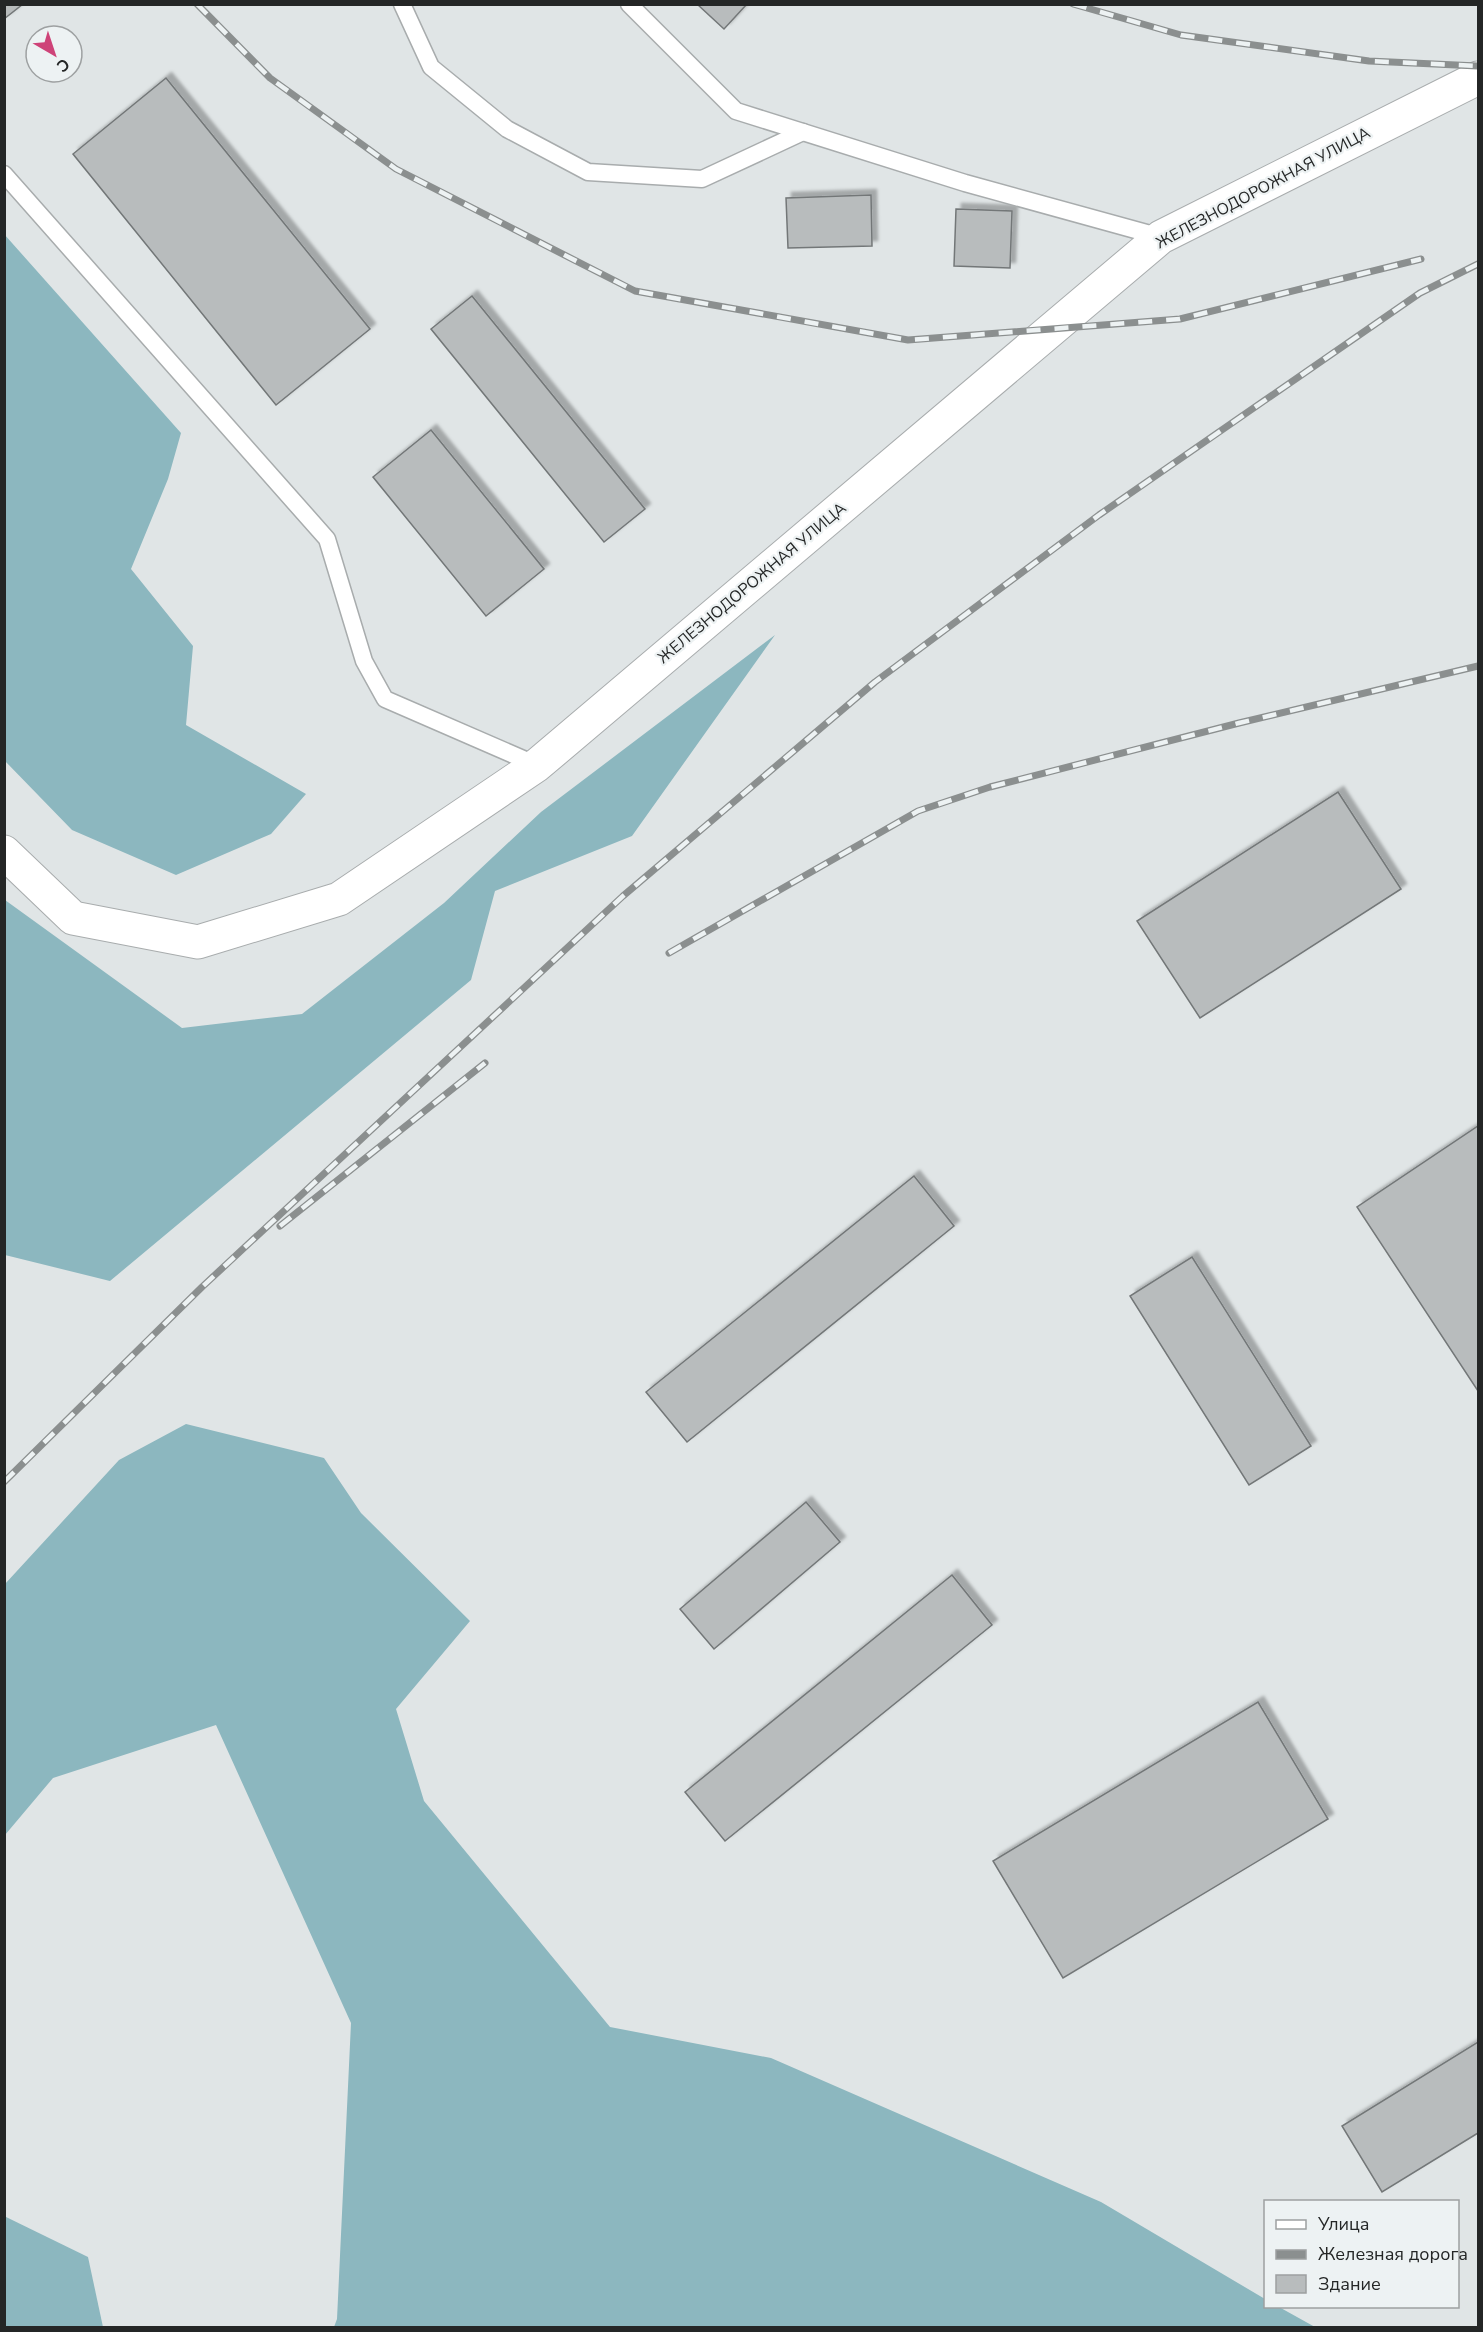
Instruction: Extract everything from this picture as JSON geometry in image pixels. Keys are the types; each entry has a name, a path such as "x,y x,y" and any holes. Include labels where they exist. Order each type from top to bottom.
{"street":[{"name":"ЖЕЛЕЗНОДОРОЖНАЯ УЛИЦА","path":"4,852 73,918 198,942 339,899 537,765 1161,237 1479,78"}],"lane":[{"path":"402,4 431,67 507,129 588,172 702,179 803,132"},
{"path":"629,4 736,111 965,183 1161,237"},
{"path":"4,174 327,538 364,661 385,699 537,765"}],"shaded area":[{"path":"4,234 181,433 168,479 131,569 193,646 186,725 306,794 271,834 176,875 72,830 5,761"},
{"path":"775,635 632,836 495,891 471,980 110,1281 5,1255 5,900 182,1028 302,1014 444,903 541,812"},
{"path":"186,1424 324,1458 361,1513 470,1621 396,1709 424,1801 610,2027 771,2058 1101,2202 1264,2298 1264,2308 1281,2308 1315,2327 334,2327 337,2319 351,2023 216,1725 53,1778 5,1835 5,1584 119,1460"},
{"path":"4,2216 88,2257 103,2327 5,2327"}],"building":[{"path":"4,4 23,4 4,19"},
{"path":"697,4 747,4 724,29"},
{"path":"166,78 370,329 276,405 73,154"},
{"path":"871,195 872,246 788,248 786,198"},
{"path":"956,209 1012,211 1010,268 954,266"},
{"path":"472,296 645,509 604,542 431,329"},
{"path":"431,430 544,569 486,616 373,477"},
{"path":"1338,792 1401,889 1200,1018 1137,921"},
{"path":"1478,1126 1478,1391 1357,1207"},
{"path":"914,1176 954,1226 687,1442 646,1392"},
{"path":"1192,1257 1311,1446 1249,1485 1130,1296"},
{"path":"806,1502 840,1542 714,1649 680,1609"},
{"path":"952,1575 992,1625 725,1841 685,1792"},
{"path":"1258,1702 1328,1819 1063,1978 993,1861"},
{"path":"1478,2042 1478,2133 1382,2192 1342,2126"}],"railway":[{"path":"197,4 270,78 396,169 635,291 908,340 1180,319 1421,259"},
{"path":"1073,4 1181,35 1369,61 1478,66"},
{"path":"4,1482 202,1287 623,896 875,682 1099,515 1420,293 1478,264"},
{"path":"669,953 918,811 990,787 1239,723 1478,666"},
{"path":"280,1226 485,1063"}]}
